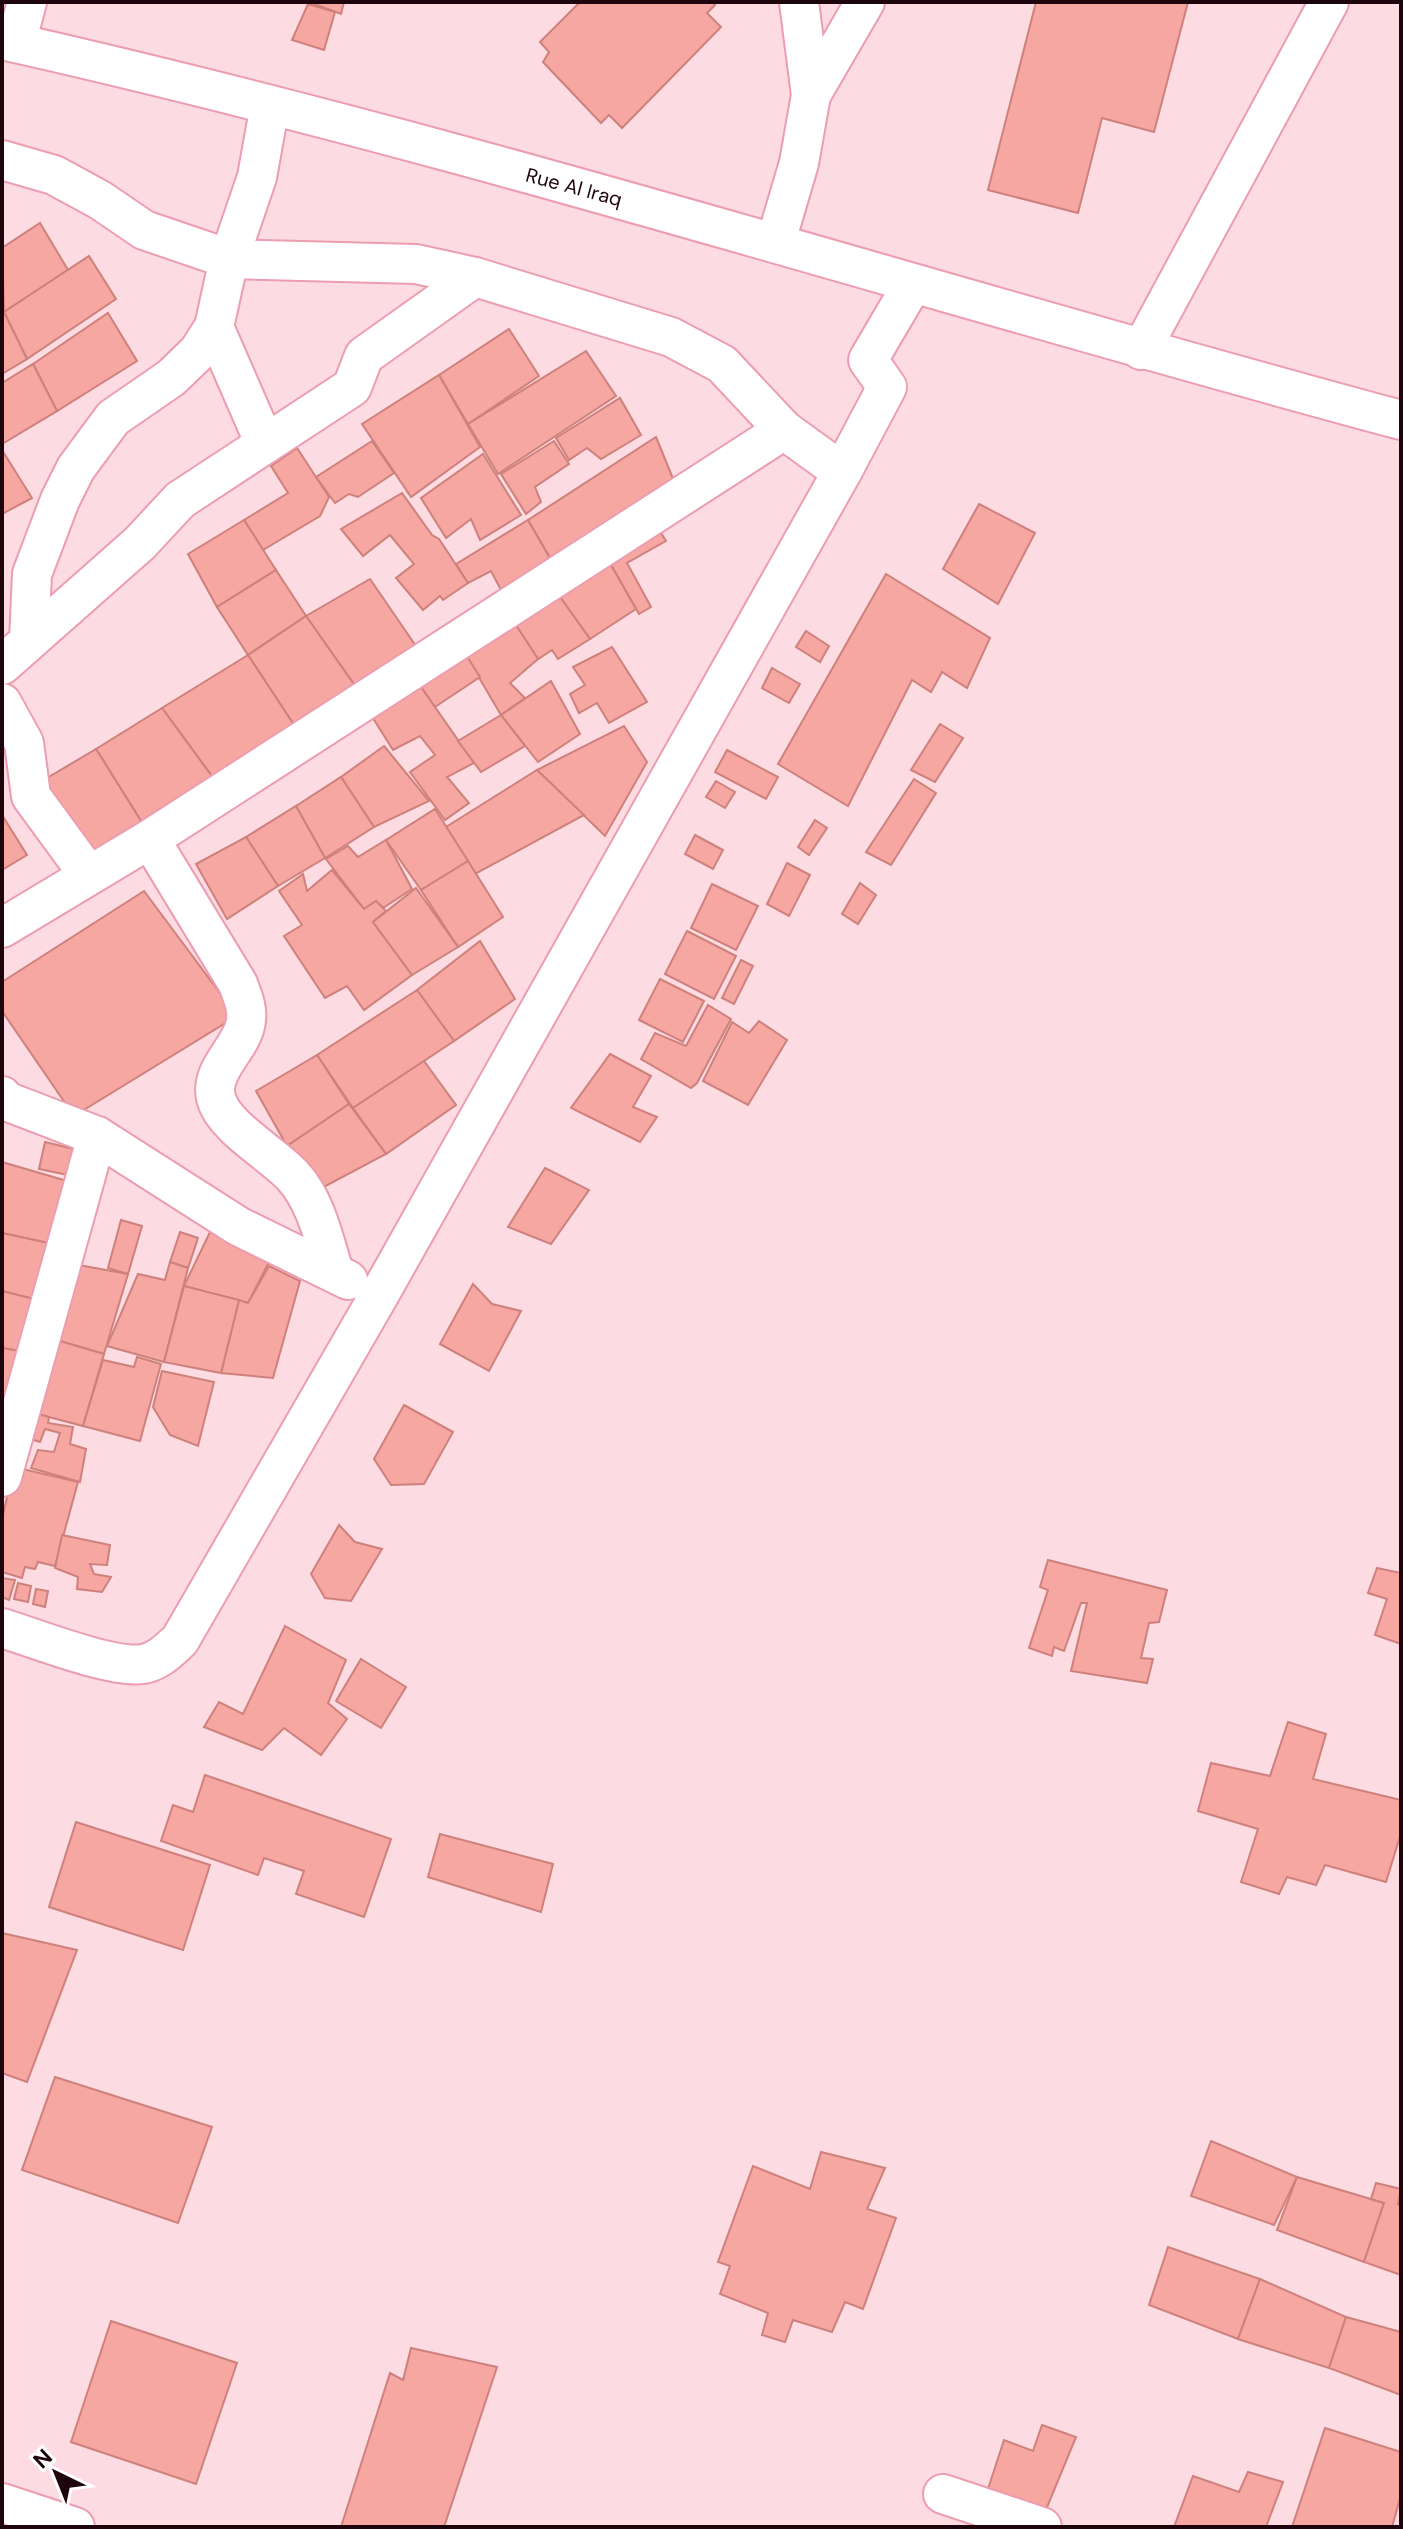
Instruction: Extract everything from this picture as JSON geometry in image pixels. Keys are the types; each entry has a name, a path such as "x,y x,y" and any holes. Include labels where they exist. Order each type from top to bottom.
{"street":[{"path":"9,42 27,2"},
{"path":"776,241 799,163 811,95 799,2"},
{"path":"811,95 865,2"},
{"path":"1141,350 1329,2"},
{"name":"Rue Al Iraq","path":"9,42 270,105 776,241 912,285 1401,420"},
{"path":"16,653 32,574 76,468 113,418 171,378 198,352 214,327 229,259 257,177 270,105"},
{"path":"2,160 54,175 100,200 144,230 229,259 416,264 475,277 671,337 722,364 784,430 842,472"},
{"path":"16,653 140,543 180,500 352,387 364,356 475,277"},
{"path":"2,1628 118,1663 143,1664 163,1657 194,1618 842,472 887,387 868,360 912,285"},
{"path":"214,327 265,444"},
{"path":"2,928 150,839 784,430"},
{"path":"2,703 24,743 31,796 88,874"},
{"path":"150,839 238,984 245,1002 247,1022 216,1079 216,1099 227,1118 295,1177 311,1206 334,1272"},
{"path":"2,1096 6,1101 97,1136 238,1226 378,1297"},
{"path":"2,1477 97,1136"},
{"path":"943,2494 1042,2527"},
{"path":"2,2503 75,2527"}],"building":[{"path":"309,2 344,2 341,14"},
{"path":"580,2 712,2 715,5 707,13 721,27 622,128 609,115 601,123 543,62 549,52 540,42"},
{"path":"1036,2 1188,2 1154,132 1102,118 1078,213 988,190"},
{"path":"308,4 335,12 324,50 292,40"},
{"path":"40,223 68,270 4,312 2,248"},
{"path":"89,256 116,299 27,359 4,312"},
{"path":"2,313 27,359 2,374"},
{"path":"108,313 137,361 57,411 33,364"},
{"path":"509,329 539,376 468,424 439,375"},
{"path":"586,351 616,396 498,474 468,424"},
{"path":"33,364 57,411 2,444 2,383"},
{"path":"439,375 480,447 411,497 362,424"},
{"path":"620,398 641,435 601,459 587,448 569,460 556,438"},
{"path":"656,437 676,486 556,568 528,520"},
{"path":"372,441 394,473 358,497 349,494 335,503 316,477"},
{"path":"554,441 569,464 535,487 541,502 526,514 501,474"},
{"path":"297,448 329,497 320,516 263,550 244,520 288,493 271,466"},
{"path":"2,450 32,498 2,514"},
{"path":"483,454 521,515 480,540 471,519 446,538 421,498"},
{"path":"402,493 432,535 439,539 468,583 443,600 440,596 423,610 396,578 414,564 390,535 363,556 341,529"},
{"path":"979,504 1035,533 998,604 943,569"},
{"path":"244,520 276,570 217,607 188,554"},
{"path":"528,520 552,562 501,590 491,571 468,583 456,564"},
{"path":"656,525 666,541 627,563 651,607 639,614 607,558"},
{"path":"607,558 636,609 590,639 555,590"},
{"path":"276,570 306,616 248,655 217,607"},
{"path":"886,574 990,638 967,688 942,672 931,692 912,680 848,806 778,764"},
{"path":"370,579 420,652 360,693 306,616"},
{"path":"555,590 590,639 558,659 552,650 538,659 512,619"},
{"path":"306,616 360,693 296,728 248,655"},
{"path":"512,619 538,659 510,683 525,698 501,715 461,647"},
{"path":"806,631 829,646 820,662 796,647"},
{"path":"461,647 480,677 435,707 414,677"},
{"path":"612,647 647,702 609,723 597,703 579,713 570,694 585,685 573,667"},
{"path":"248,655 296,728 214,779 162,708"},
{"path":"772,668 800,684 789,703 762,688"},
{"path":"414,677 474,763 447,777 469,803 445,820 410,772 435,755 420,736 393,750 366,707"},
{"path":"551,681 580,734 538,762 501,715"},
{"path":"162,708 214,779 146,829 96,749"},
{"path":"501,715 525,746 481,772 458,741"},
{"path":"940,724 963,738 935,782 911,770"},
{"path":"624,726 647,762 605,836 537,770"},
{"path":"384,746 429,801 374,827 341,777"},
{"path":"96,749 146,829 95,859 42,781"},
{"path":"727,750 778,777 766,799 715,772"},
{"path":"537,770 584,815 475,874 446,827"},
{"path":"341,777 374,827 325,858 296,806"},
{"path":"914,779 936,793 891,865 866,852"},
{"path":"716,781 735,792 725,808 706,797"},
{"path":"296,806 325,858 278,886 246,837"},
{"path":"435,809 468,861 421,890 386,840"},
{"path":"2,815 27,855 2,870"},
{"path":"815,820 827,828 809,855 798,847"},
{"path":"695,835 723,850 713,869 685,854"},
{"path":"246,837 278,886 227,919 196,864"},
{"path":"386,840 412,889 383,908 376,901 364,909 326,859 348,846 358,857"},
{"path":"468,861 503,917 458,947 421,890"},
{"path":"787,863 810,875 789,916 767,904"},
{"path":"332,870 364,909 376,901 386,911 373,922 412,975 364,1010 347,986 325,998 284,936 302,925 279,891 303,874 307,891"},
{"path":"860,883 876,895 858,924 842,914"},
{"path":"712,884 758,906 736,950 691,928"},
{"path":"416,888 458,947 412,975 373,922"},
{"path":"144,891 237,1016 74,1116 2,1011 2,982"},
{"path":"687,931 736,956 714,999 665,974"},
{"path":"480,941 515,999 454,1041 417,990"},
{"path":"741,960 753,966 734,1004 722,998"},
{"path":"660,979 704,1001 683,1042 639,1020"},
{"path":"417,990 454,1041 353,1108 317,1055"},
{"path":"708,1005 731,1019 697,1083 691,1088 641,1059 655,1033 686,1046"},
{"path":"759,1021 787,1040 748,1105 703,1081 732,1022 749,1033"},
{"path":"610,1054 651,1076 633,1107 657,1117 640,1142 571,1108"},
{"path":"317,1055 349,1104 287,1146 256,1091"},
{"path":"424,1061 456,1105 386,1154 353,1108"},
{"path":"349,1104 386,1154 320,1189 287,1146"},
{"path":"45,1142 74,1149 68,1175 39,1169"},
{"path":"2,1162 67,1181 53,1244 2,1233"},
{"path":"545,1168 589,1190 551,1244 508,1227"},
{"path":"121,1220 142,1226 128,1274 108,1268"},
{"path":"211,1230 270,1260 248,1303 184,1286"},
{"path":"180,1232 198,1238 188,1268 170,1262"},
{"path":"2,1233 53,1244 42,1301 2,1291"},
{"path":"170,1262 188,1268 164,1362 107,1346 138,1274 165,1280"},
{"path":"73,1264 128,1274 104,1354 53,1339"},
{"path":"269,1266 300,1281 273,1378 221,1373 239,1300 248,1303"},
{"path":"473,1284 492,1304 521,1311 489,1371 440,1344"},
{"path":"184,1286 239,1300 221,1373 164,1362"},
{"path":"2,1291 42,1301 25,1352 2,1348"},
{"path":"53,1339 104,1354 83,1426 30,1412"},
{"path":"2,1348 25,1352 14,1399 2,1397"},
{"path":"137,1357 161,1364 140,1441 83,1426 103,1360 134,1367"},
{"path":"162,1371 214,1382 198,1446 170,1435 153,1407"},
{"path":"404,1405 453,1432 424,1484 391,1485 374,1459"},
{"path":"30,1412 49,1417 48,1423 73,1427 70,1444 86,1449 80,1482 31,1468 38,1450 54,1452 60,1433 45,1429 40,1442 24,1437"},
{"path":"14,1467 78,1482 55,1566 38,1562 35,1569 25,1567 22,1578 2,1572 2,1519"},
{"path":"339,1525 355,1542 382,1549 351,1601 325,1598 311,1574"},
{"path":"62,1535 110,1545 107,1565 90,1564 94,1574 111,1577 102,1592 77,1589 78,1577 55,1568"},
{"path":"1048,1560 1167,1590 1159,1622 1149,1623 1141,1658 1153,1659 1147,1683 1071,1671 1087,1603 1081,1603 1064,1651 1054,1647 1052,1656 1029,1648 1048,1590 1040,1587"},
{"path":"1377,1568 1401,1573 1401,1644 1375,1635 1387,1599 1368,1593"},
{"path":"2,1578 15,1580 9,1600 2,1597"},
{"path":"18,1583 31,1586 28,1602 14,1599"},
{"path":"36,1589 48,1591 45,1607 33,1604"},
{"path":"285,1626 346,1660 328,1703 347,1719 321,1755 284,1728 262,1750 204,1727 219,1702 243,1714"},
{"path":"361,1659 406,1687 381,1728 336,1701"},
{"path":"1288,1722 1326,1734 1313,1779 1401,1800 1401,1833 1386,1882 1325,1865 1316,1885 1287,1877 1279,1894 1241,1882 1258,1829 1198,1811 1211,1763 1270,1776"},
{"path":"205,1775 391,1839 364,1917 296,1894 304,1871 264,1858 258,1875 161,1841 173,1805 193,1812"},
{"path":"76,1822 210,1865 183,1950 49,1907"},
{"path":"440,1834 553,1864 541,1912 428,1877"},
{"path":"2,1933 77,1950 27,2082 2,2073"},
{"path":"55,2077 212,2127 178,2223 22,2170"},
{"path":"1211,2141 1297,2177 1274,2225 1191,2196"},
{"path":"821,2152 885,2168 867,2209 896,2218 863,2309 845,2302 832,2332 793,2320 785,2342 762,2335 768,2313 720,2294 730,2266 718,2262 753,2166 810,2189"},
{"path":"1297,2177 1384,2203 1364,2262 1277,2230"},
{"path":"1376,2183 1401,2189 1398,2204 1401,2205 1401,2275 1364,2262 1384,2203 1371,2199"},
{"path":"1168,2247 1260,2279 1238,2339 1149,2305"},
{"path":"1260,2279 1346,2317 1329,2368 1238,2339"},
{"path":"1346,2317 1401,2332 1401,2395 1329,2368"},
{"path":"111,2321 237,2363 196,2484 71,2442"},
{"path":"411,2348 497,2367 444,2527 341,2527 390,2373 403,2380"},
{"path":"1042,2425 1076,2437 1043,2517 985,2498 1004,2440 1033,2451"},
{"path":"1325,2428 1401,2452 1401,2495 1392,2527 1292,2527"},
{"path":"1248,2472 1283,2482 1266,2527 1174,2527 1193,2476 1239,2492"}]}
